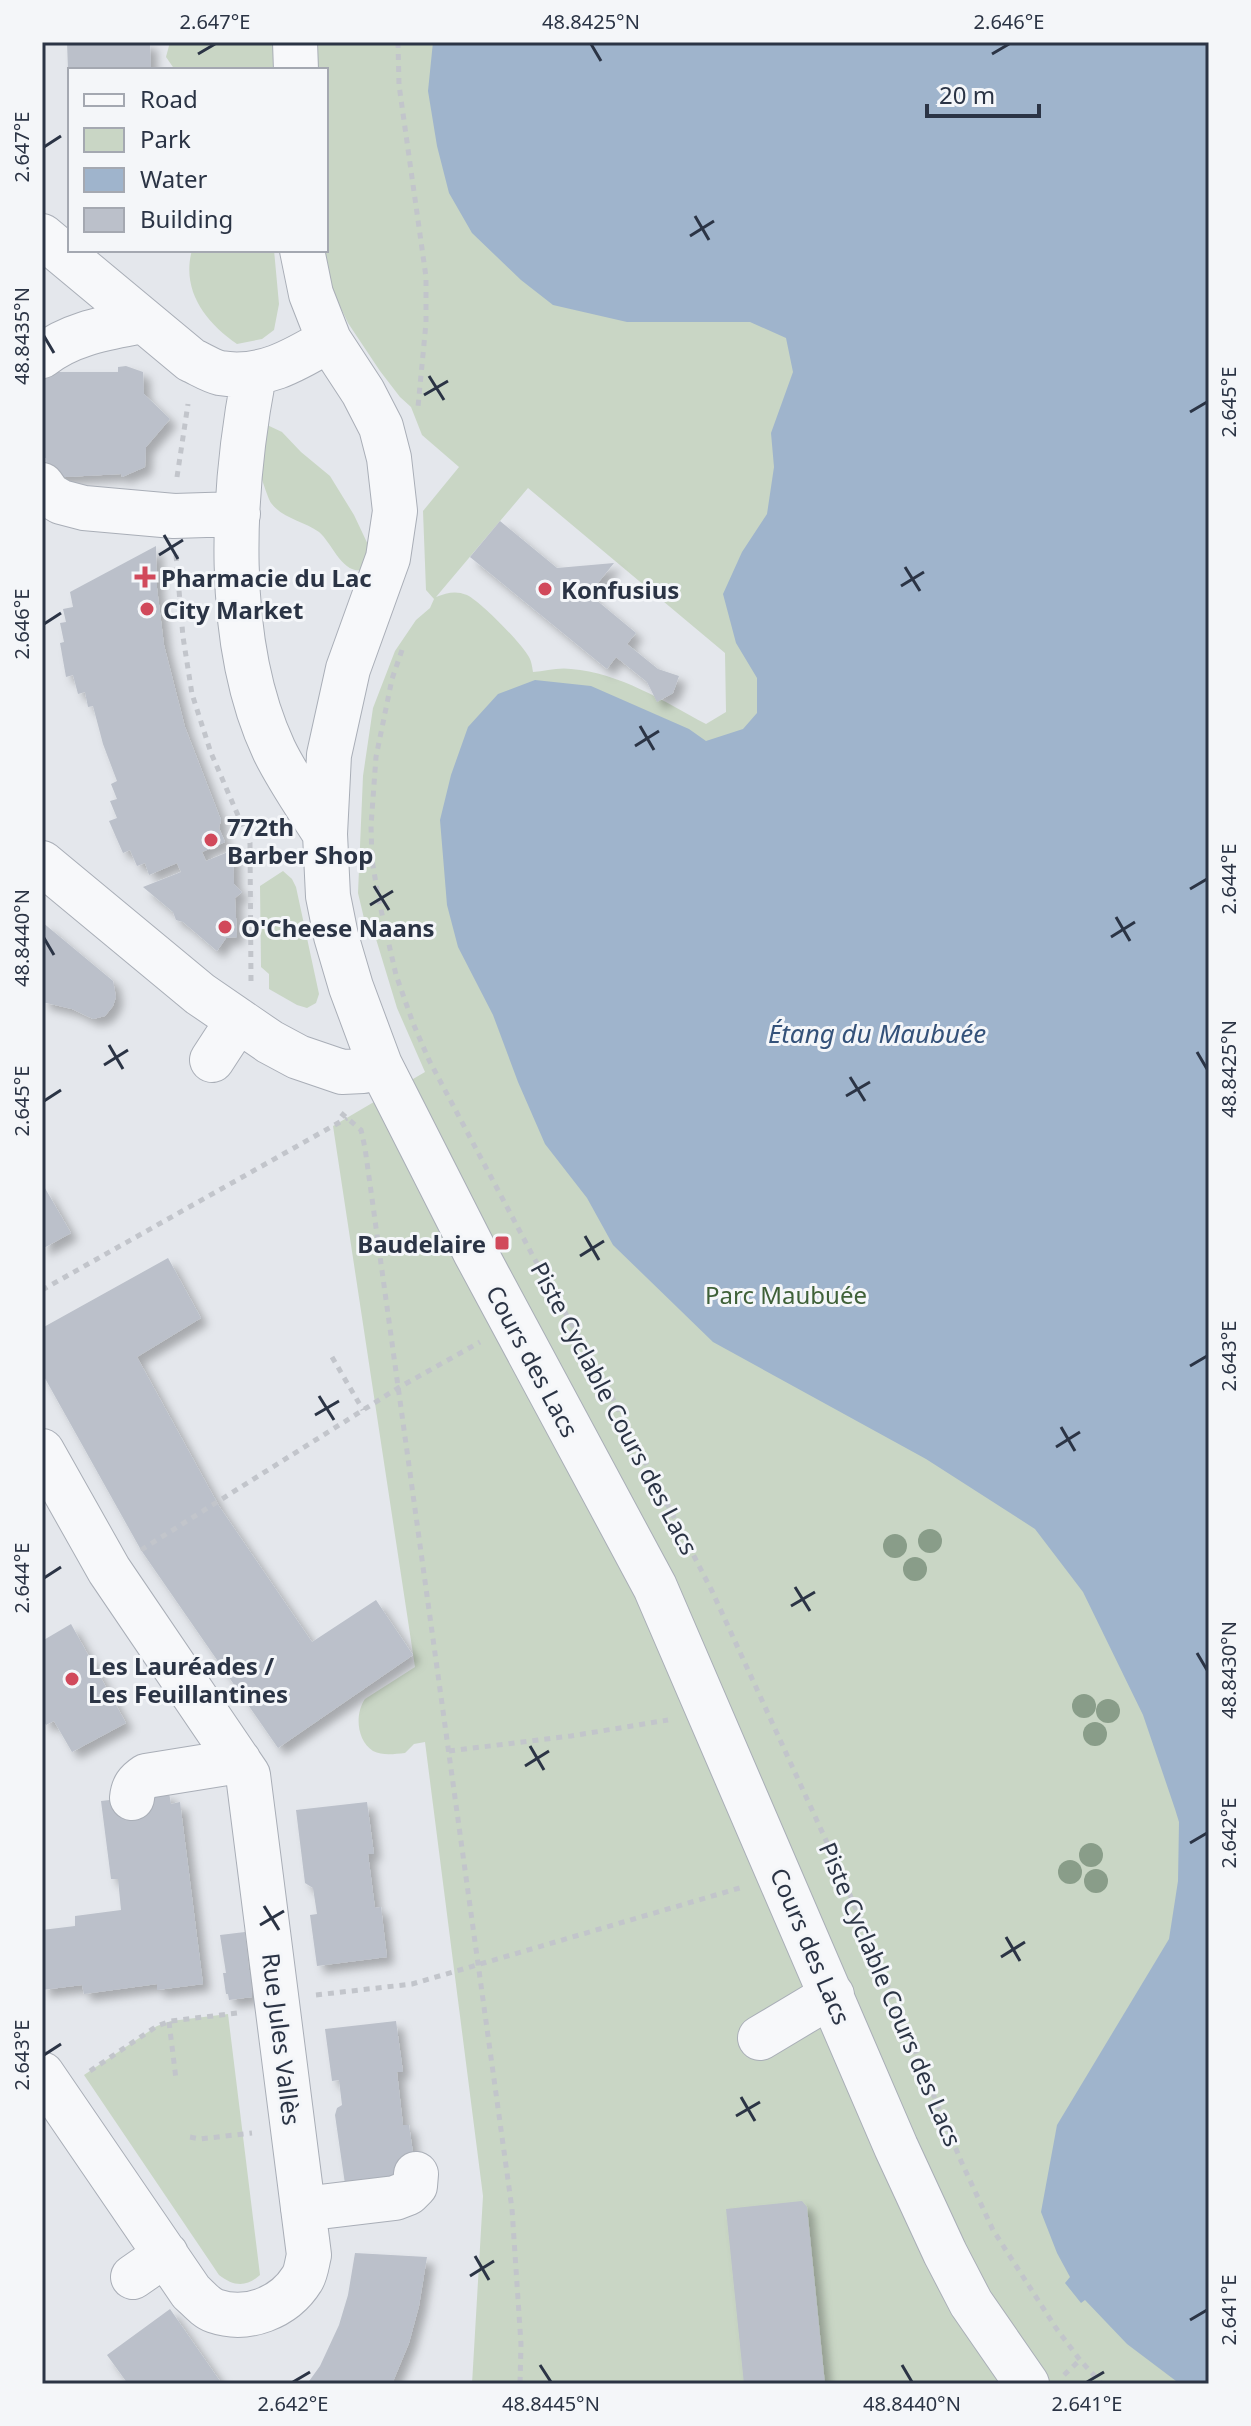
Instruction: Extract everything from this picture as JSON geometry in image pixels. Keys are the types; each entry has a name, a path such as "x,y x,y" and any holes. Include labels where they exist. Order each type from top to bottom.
{"street":[{"path":"295,42 296,68"},
{"path":"42,236 191,360 218,373 254,375 294,361 329,340"},
{"name":"Cours des Lacs","path":"302,252 311,294 329,340 363,392 381,427 389,458 395,511 388,558 348,669 329,755 325,834 328,896 351,987 380,1065 475,1252 655,1587 896,2147 945,2253 971,2303 1027,2384"},
{"path":"42,356 92,331 143,321"},
{"path":"254,375 238,490 237,594 251,683 274,749 325,834"},
{"path":"42,485 49,495 61,502 84,508 174,516 238,514"},
{"path":"42,863 200,994 270,1042 342,1072 363,1071 380,1065"},
{"path":"212,1060 238,1020"},
{"name":"Rue Jules Vallès","path":"42,1451 109,1570 248,1775 309,2255 303,2278 285,2299 261,2312 239,2316 212,2311 154,2260 52,2104"},
{"path":"132,1798 138,1780 146,1776 239,1761"},
{"path":"760,2038 832,1995"},
{"path":"303,2209 395,2198 408,2193 415,2186 416,2174"}],"path":[{"path":"398,42 399,85 426,277 426,323 418,413"},
{"name":"Piste Cyclable Cours des Lacs","path":"405,639 392,679 376,757 371,826 372,860 379,901 396,975 413,1023 429,1060 534,1258 598,1370 712,1591 840,1871 993,2230 1056,2328 1102,2384"},
{"path":"323,1066 337,1110 361,1130 365,1148 512,2209 519,2298 520,2384"},
{"path":"42,1290 347,1118"},
{"path":"141,1550 398,1388 485,1339"},
{"path":"332,1357 363,1410"},
{"path":"449,1751 677,1719"},
{"path":"52,2104 139,2037 169,2022 278,2010 305,1997 412,1984 781,1876"},
{"path":"169,2022 176,2079"},
{"path":"190,2137 200,2139 293,2129"}],"green space":[{"path":"170,42 275,42 275,68 174,68 166,57"},
{"name":"Parc Maubuée","path":"315,42 1209,42 1209,2384 472,2384 483,2196 425,1742 414,1744 405,1753 381,1754 367,1746 359,1726 365,1699 415,1667 333,1126 425,1072 397,1008 376,939 367,931 358,893 363,776 373,708 395,651 434,599 426,590 423,511 459,467 422,435 411,407 380,371 348,323 322,268 319,252 328,252 328,68 315,68","holes":["528,488 725,653 726,712 706,724 641,689 607,676 566,669 533,672 522,648 473,599 455,592 436,597"]},
{"path":"192,252 274,252 279,304 274,330 262,339 237,344 225,335 198,304 189,265"},
{"path":"265,424 282,432 330,476 371,551 364,570 350,568 319,532 281,513 271,503 258,461"},
{"path":"283,871 296,887 319,994 316,1003 307,1008 269,989 269,974 261,967 260,886"},
{"path":"228,2014 260,2275 240,2284 219,2275 84,2075 157,2026 171,2021"}],"water":[{"name":"Étang du Maubuée","path":"433,42 1209,42 1209,2384 1180,2384 1127,2344 1085,2300 1081,2303 1065,2283 1070,2277 1041,2212 1057,2125 1169,1939 1178,1881 1179,1822 1175,1809 1143,1715 1083,1592 1035,1529 926,1459 713,1342 613,1245 587,1198 545,1144 493,1015 458,947 447,905 440,820 451,775 468,727 498,694 535,680 591,686 689,729 706,741 743,729 757,713 757,678 736,643 723,594 742,552 767,514 774,467 771,433 793,372 786,338 750,322 627,322 553,305 521,280 472,233 449,193 428,91"}],"building":[{"path":"67,42 150,42 151,68 68,70"},
{"path":"126,366 143,372 144,394 170,419 146,447 145,467 122,477 121,474 47,478 46,458 42,459 43,372 118,372 118,367"},
{"path":"500,521 557,568 614,563 589,594 636,633 627,644 658,669 679,676 673,693 657,702 647,682 616,657 607,669 470,557"},
{"path":"156,546 164,645 185,727 221,820 219,828 225,842 202,852 206,861 233,850 234,884 242,892 235,898 237,937 226,938 217,951 183,922 176,920 173,912 143,887 181,872 177,863 149,875 145,863 137,866 130,850 123,853 109,821 117,818 110,801 117,799 111,784 117,781 93,706 88,707 85,692 78,694 73,675 66,677 60,643 64,642 60,623 66,622 63,609 73,607 70,592"},
{"path":"42,922 113,981 116,997 105,1016 93,1019 72,1009 42,1002"},
{"path":"42,1183 71,1233 42,1249"},
{"path":"168,1258 201,1318 137,1357 219,1506 312,1642 376,1600 413,1655 278,1748 141,1550 42,1373 42,1328"},
{"name":"Les Lauréades / Les Feuillantines","path":"71,1624 126,1723 72,1752 54,1721 46,1725 42,1718 42,1641"},
{"path":"169,1793 171,1804 180,1802 203,1984 157,1990 157,1984 84,1994 82,1985 42,1990 42,1930 75,1926 75,1916 121,1910 118,1879 111,1879 101,1801"},
{"path":"367,1802 374,1854 368,1854 375,1908 381,1907 387,1957 317,1966 310,1915 317,1914 313,1888 305,1883 296,1810"},
{"path":"245,1932 253,1981 252,1997 229,2000 220,1935"},
{"path":"396,2021 403,2072 397,2072 403,2125 409,2125 416,2174 345,2184 335,2115 342,2105 339,2080 332,2081 325,2029"},
{"path":"802,2201 807,2207 825,2384 744,2384 726,2209"},
{"path":"355,2253 427,2257 409,2343 392,2384 307,2384 320,2366 339,2325"},
{"path":"170,2309 222,2384 128,2384 107,2355"}],"place":[{"name":"Pharmacie du Lac","path":"145,577"},
{"name":"Konfusius","path":"545,589"},
{"name":"City Market","path":"147,609"},
{"name":"772th Barber Shop","path":"211,840"},
{"name":"O'Cheese Naans","path":"225,927"},
{"name":"Baudelaire","path":"502,1243"},
{"name":"Les Lauréades / Les Feuillantines","path":"72,1679"}]}
